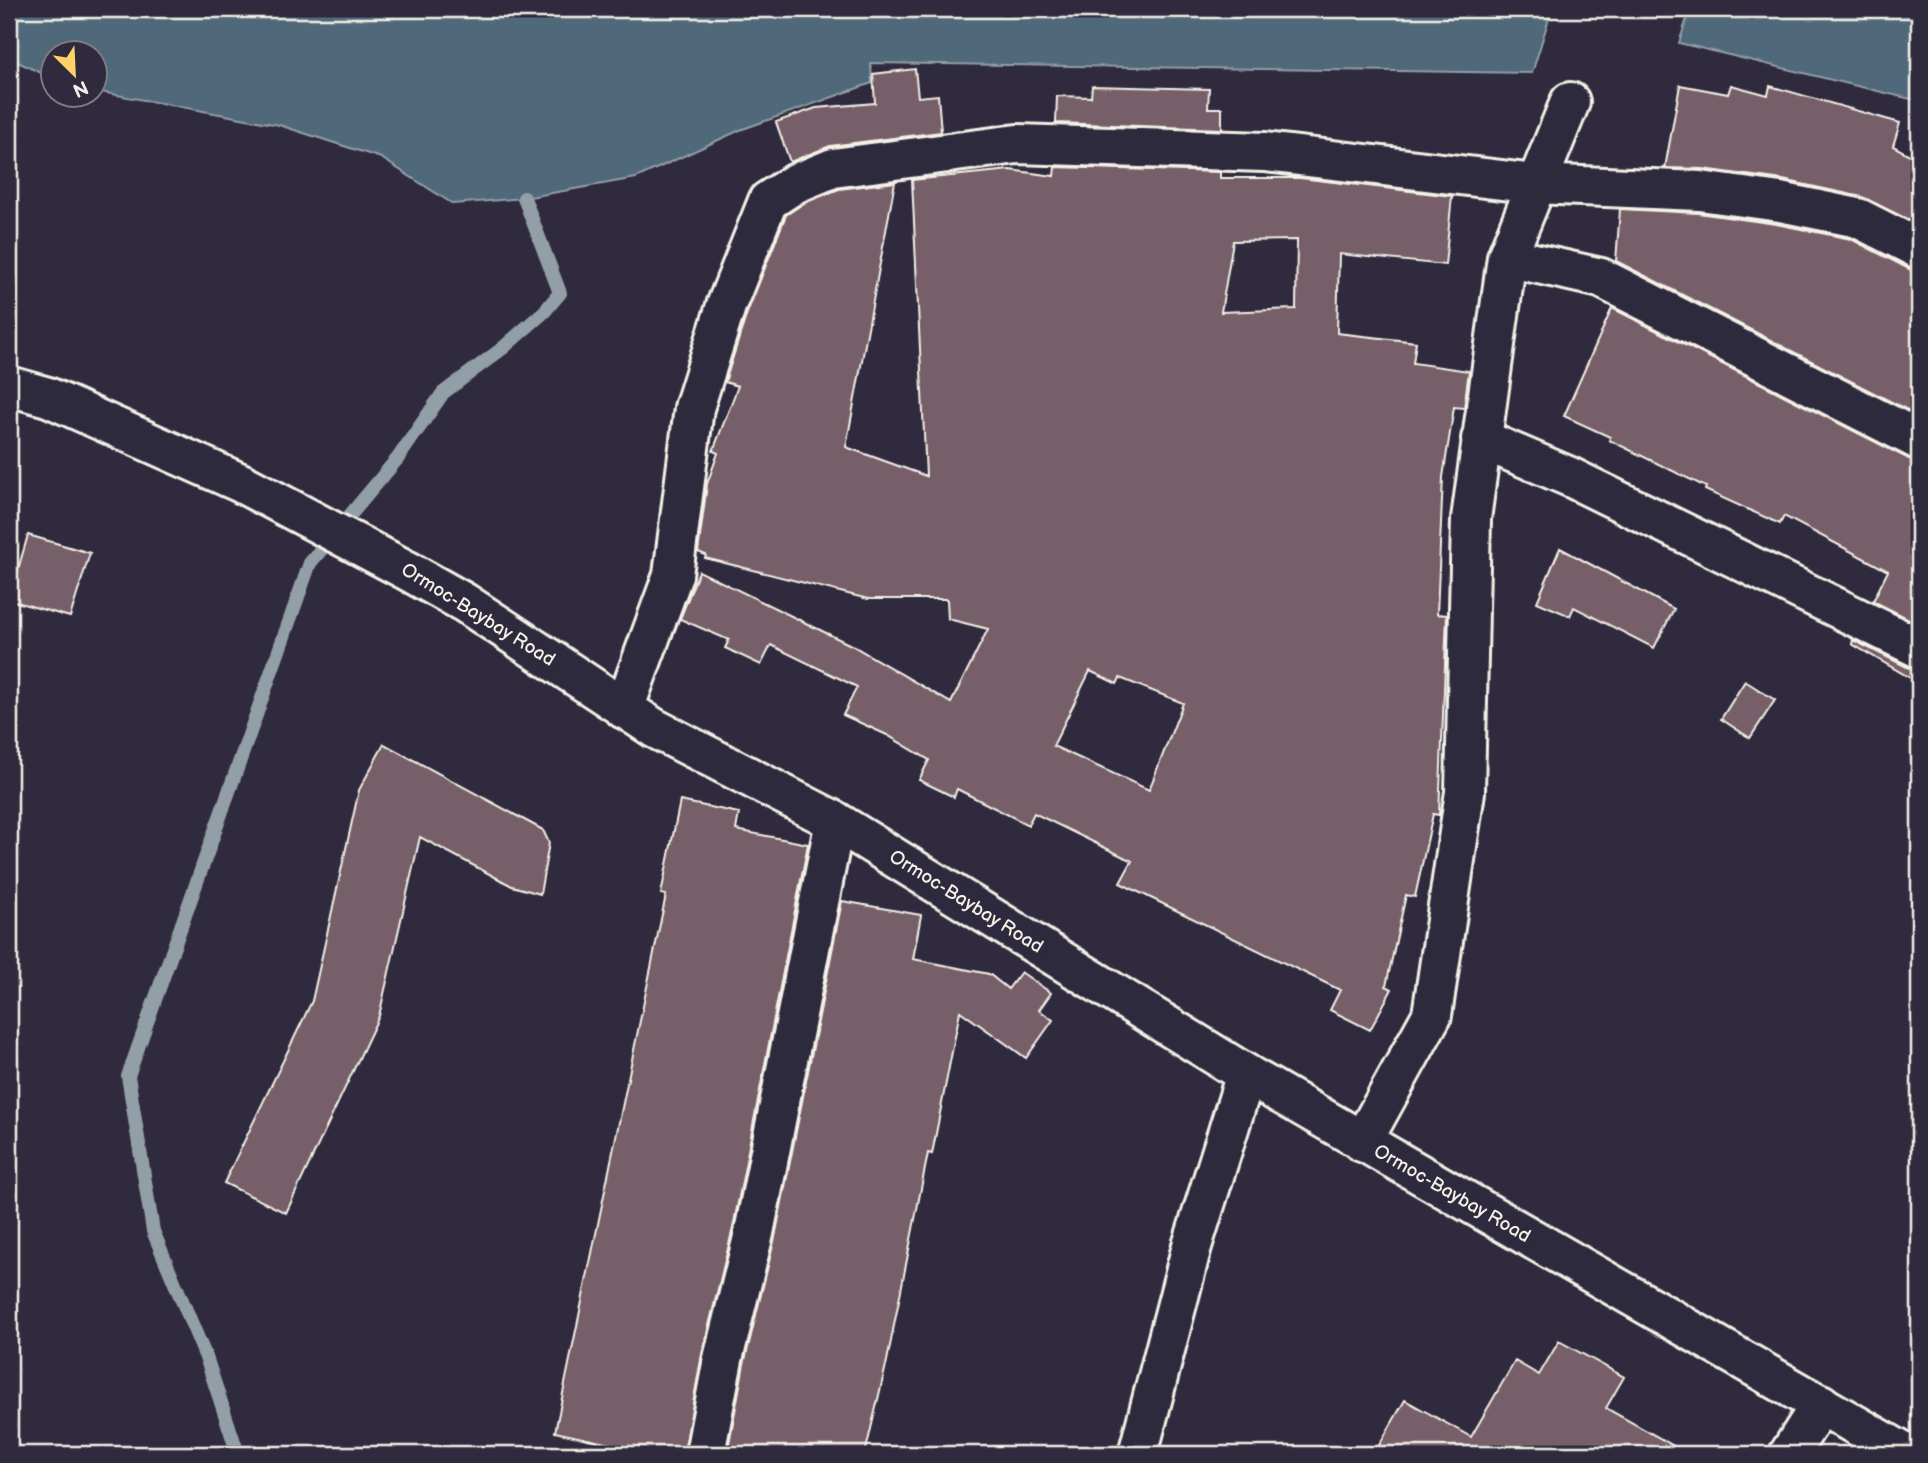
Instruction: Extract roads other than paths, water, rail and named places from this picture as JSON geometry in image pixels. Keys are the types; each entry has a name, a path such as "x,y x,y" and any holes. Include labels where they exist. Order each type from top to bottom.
{"main road":[{"path":"1362,1142 1432,1015 1465,792 1471,519 1507,257 1570,102"},
{"path":"624,709 673,575 694,408 726,306 768,201 794,184 833,168 1017,144 1265,152 1535,184 1700,191 1780,202 1858,218 1919,249"},
{"path":"1507,257 1601,278 1919,440"},
{"name":"Ormoc-Baybay Road","path":"9,386 48,397 241,482 408,570 465,603 654,728 835,821 1246,1074 1906,1454"},
{"path":"1481,439 1570,477 1919,648"},
{"path":"705,1454 723,1359 754,1233 835,821"},
{"path":"1138,1454 1192,1246 1246,1074"},
{"path":"1789,1454 1821,1404"}],"water":[{"path":"9,9 1552,9 1532,73 871,63 872,83 740,130 636,178 524,198 453,204 381,158 279,125 108,93 108,38 38,38 38,71 9,58"},
{"path":"1690,9 1919,9 1919,101 1679,43"}],"waterway":[{"path":"238,1454 207,1360 153,1231 128,1076 310,563 398,458 443,393 503,348 544,312 560,293 524,198"}]}
